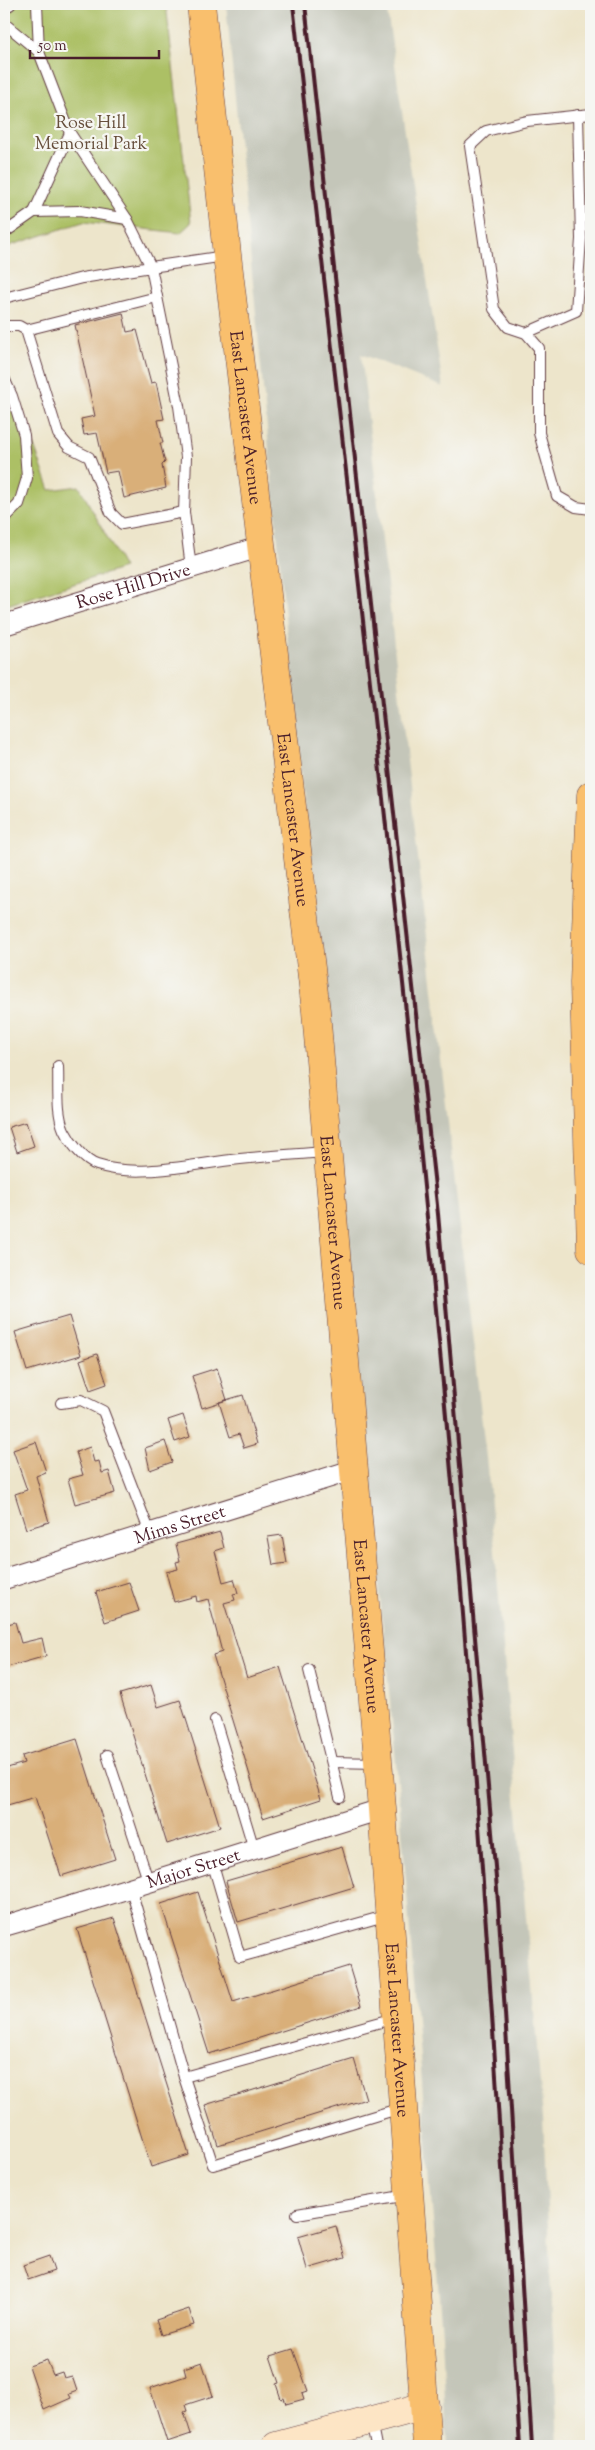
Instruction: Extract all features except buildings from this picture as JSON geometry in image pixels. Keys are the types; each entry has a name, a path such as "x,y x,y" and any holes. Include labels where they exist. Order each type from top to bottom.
{"main road":[{"name":"East Lancaster Avenue","path":"201,4 227,255 263,546 316,1011 356,1469 404,2107 425,2406 426,2446"},
{"path":"591,795 585,1058 591,1249"}],"street":[{"name":"Rose Hill Drive","path":"4,625 263,546"},
{"name":"Mims Street","path":"4,1579 356,1469"},
{"name":"Major Street","path":"4,1926 140,1886 212,1861 382,1809"},
{"path":"276,2446 374,2433 425,2406"}],"lane":[{"path":"4,8 12,4"},
{"path":"37,4 39,52 70,134 127,219 151,267 184,440 186,457 184,512 191,568"},
{"path":"4,23 39,52"},
{"path":"591,114 527,121 486,131 470,146 494,309 508,327 526,333 539,348 539,433 557,496 576,507 591,509"},
{"path":"526,333 576,310 581,239 578,115"},
{"path":"4,233 34,212 70,134"},
{"path":"34,212 80,211 127,219"},
{"path":"4,298 82,278 227,255"},
{"path":"26,330 157,297"},
{"path":"4,326 19,326 26,330 58,434 69,447 89,457 111,513 122,524 184,512"},
{"path":"4,378 12,396 24,436 27,478 20,504 4,519"},
{"path":"58,1066 60,1118 64,1129 72,1142 95,1165 118,1170 146,1170 241,1159 328,1152"},
{"path":"61,1403 81,1400 103,1410 150,1533"},
{"path":"309,1670 340,1797"},
{"path":"215,1720 254,1848"},
{"path":"108,1755 184,2077 213,2165 404,2107"},
{"path":"332,1762 378,1763"},
{"path":"212,1861 240,1957 390,1914"},
{"path":"184,2077 397,2018"},
{"path":"297,2214 410,2195"}],"shaded area":[{"path":"226,4 386,4 443,387 361,354 490,1493 543,2118 558,2446 447,2446 442,2334 399,1793"}],"green space":[{"name":"Rose Hill Memorial Park","path":"4,4 166,4 191,223 180,233 83,222 12,245 4,250"},
{"path":"4,364 50,490 79,486 124,568 4,606"}],"railway":[{"path":"293,4 388,846 424,1183 453,1489 474,1762 520,2446"},
{"path":"305,4 438,1214 498,1901 532,2446"}]}
